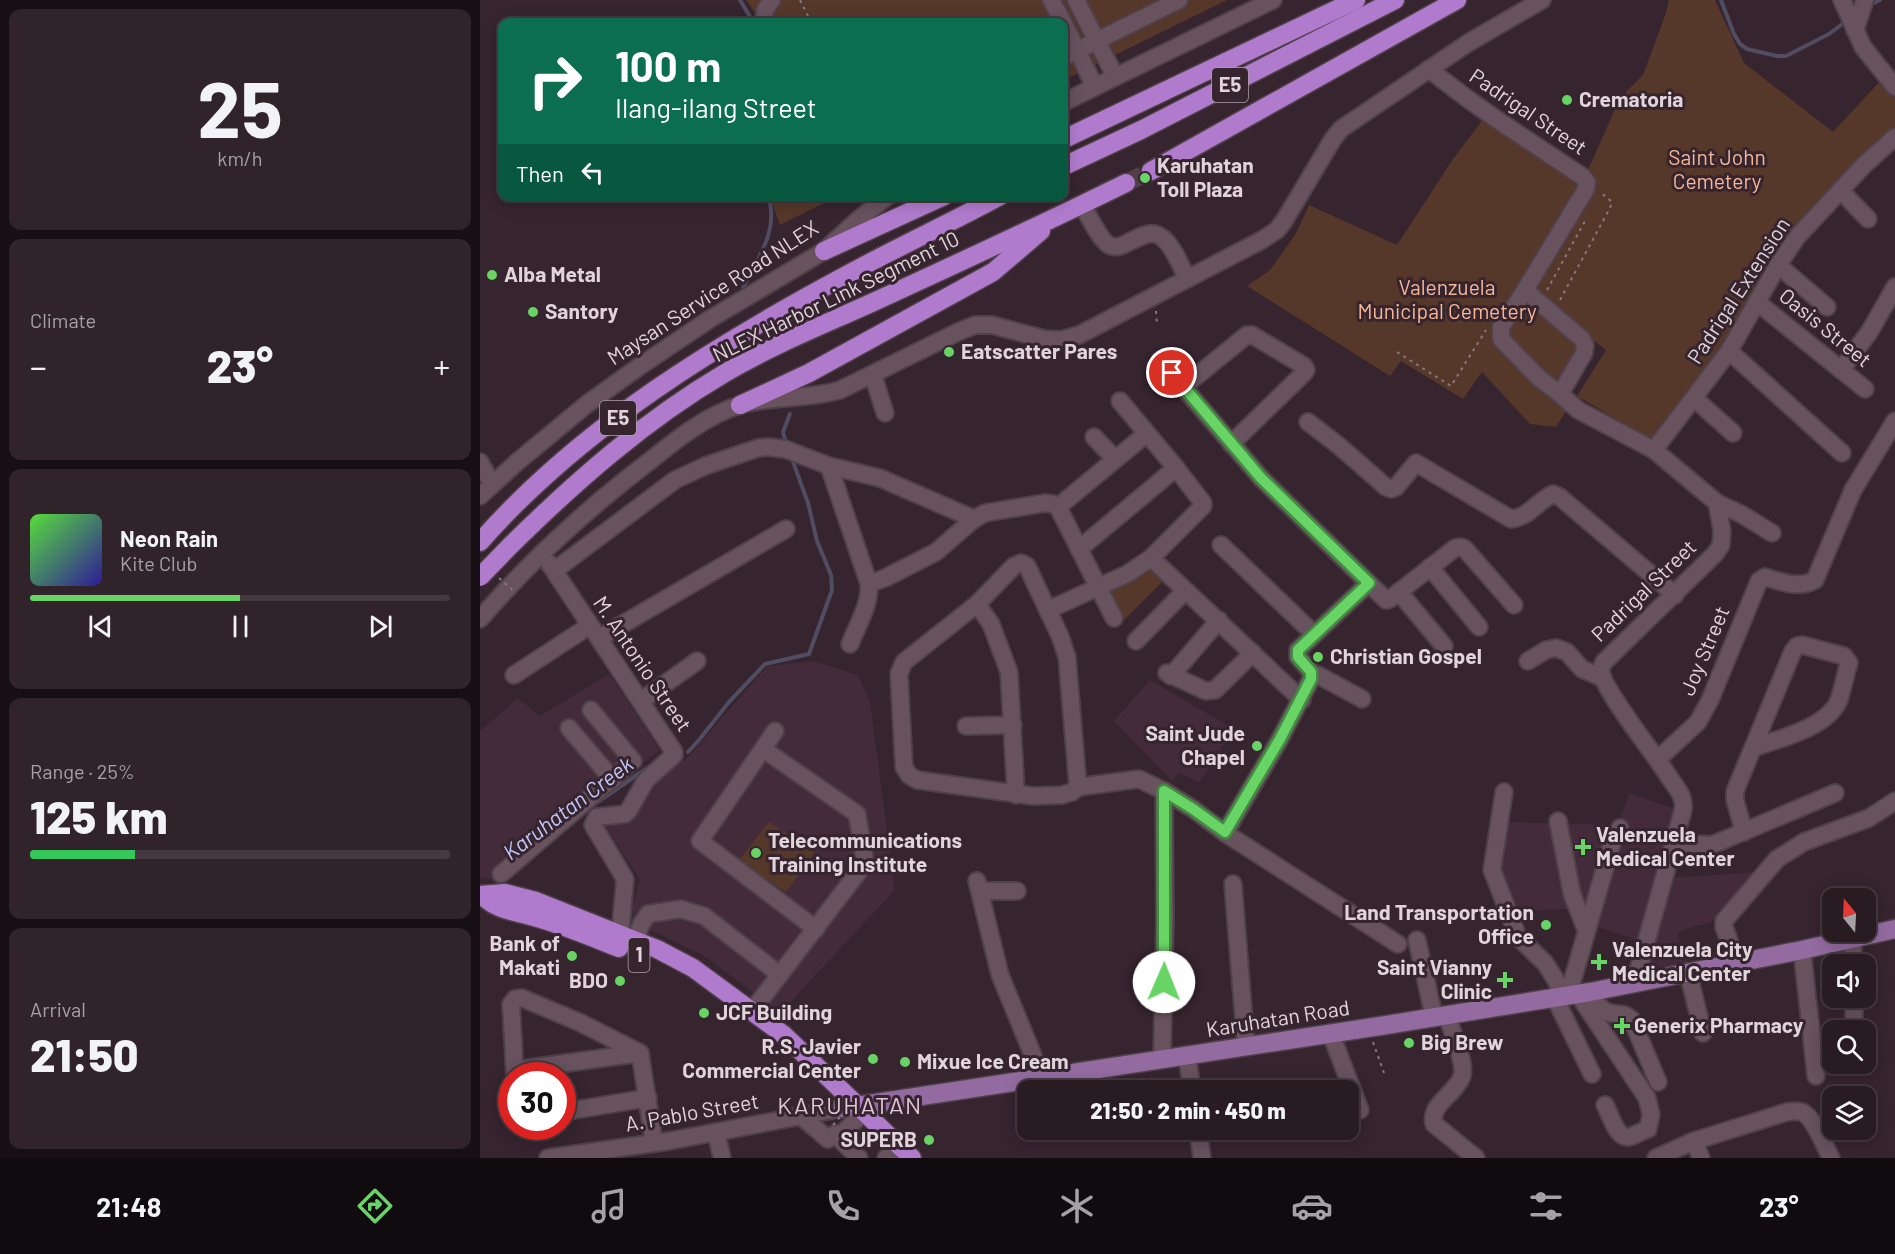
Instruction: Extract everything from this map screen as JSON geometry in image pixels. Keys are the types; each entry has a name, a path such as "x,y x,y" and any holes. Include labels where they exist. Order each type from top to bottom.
{"highway":[{"path":"1068,137 1356,0"},
{"name":"E5","path":"1068,164 1141,130 1395,0"},
{"name":"E5","path":"1151,171 1457,0"},
{"name":"E5","path":"1059,216 1126,183"},
{"path":"824,251 933,201"},
{"name":"NLEX Harbor Link Segment 10","path":"480,542 543,479 604,428 657,389 756,326 855,270 990,201"},
{"path":"740,405 809,373 993,272 1059,216"},
{"name":"NLEX Harbor Link Segment 10","path":"480,577 557,499 618,447 725,373 768,350 1059,216"},
{"name":"1","path":"481,895 505,893 536,901 628,938 693,968 784,1035 854,1108 890,1157"},
{"name":"1","path":"481,895 502,909 534,917 654,960 687,977 743,1017 912,1158"}],"main road":[{"name":"Karuhatan Road","path":"1876,934 1895,929"},
{"name":"Karuhatan Road","path":"854,1108 1570,995 1839,942"}],"street":[{"path":"764,18 765,10 771,0"},
{"path":"1052,0 1061,18"},
{"path":"1076,0 1115,76"},
{"path":"1095,87 1070,53 1179,0"},
{"path":"1068,100 1274,0"},
{"path":"480,619 540,554 630,476 675,440 740,405 776,398 822,395 840,390 975,325 992,325 1044,339 1061,340 1078,335 1262,240 1277,230 1284,221 1341,129 1510,17 1542,0"},
{"path":"1842,0 1863,47 1895,87"},
{"path":"1855,30 1865,0"},
{"name":"Padrigal Street","path":"1429,69 1518,135 1583,177 1587,182 1586,189 1501,327 1501,339 1539,378 1578,410 1654,450 1717,503 1722,531 1720,544 1715,554 1604,662 1601,669 1603,678 1613,696 1659,759 1684,801 1635,982"},
{"name":"Padrigal Extension","path":"1654,450 1695,399 1729,351 1778,265 1797,237 1864,165 1895,137"},
{"path":"1840,190 1868,219"},
{"name":"Maysan Service Road NLEX","path":"486,490 587,404 710,319 824,251 882,201"},
{"path":"1082,205 1104,242 1111,246 1120,247 1148,234 1156,234 1163,238 1173,250 1187,279"},
{"path":"1778,265 1827,307"},
{"path":"1841,370 1870,331 1895,288"},
{"path":"1525,290 1582,339 1585,345 1584,353 1560,394"},
{"name":"Oasis Street","path":"1758,303 1865,389"},
{"path":"1183,387 1248,335 1252,335 1304,366 1306,369 1304,373 1231,444"},
{"path":"1729,351 1842,453"},
{"path":"1160,360 1261,478 1386,600 1455,548 1461,547 1515,605"},
{"path":"873,375 885,413"},
{"path":"1695,399 1733,433"},
{"path":"1048,610 1127,574 1150,558 1203,506 1176,468 1120,401"},
{"name":"Joy Street","path":"1659,759 1698,722 1710,700 1759,581 1765,578 1793,585 1803,585 1815,580 1853,490 1895,421"},
{"path":"1308,423 1391,489 1396,487 1416,464 1511,519 1521,517 1547,496 1553,494 1560,497 1675,594"},
{"path":"1058,507 1146,434"},
{"path":"1094,437 1116,459"},
{"path":"555,570 675,480 705,466 758,448 790,450 829,466 880,478 974,519"},
{"path":"480,462 486,490"},
{"path":"829,466 869,584 867,604 850,644"},
{"path":"1079,549 1176,468"},
{"path":"869,584 936,552 974,519 985,513 1045,503 1053,504 1058,507 1114,618"},
{"path":"1717,503 1741,514 1772,533"},
{"path":"514,675 786,529"},
{"path":"1221,544 1314,634"},
{"name":"M. Antonio Street","path":"540,554 555,570 674,752 674,755 646,780 625,814 597,817 593,825 625,879 628,938"},
{"path":"1150,558 1302,700"},
{"path":"1078,787 1067,657 1027,566 1021,563 1014,566 977,604 904,662 900,668 904,767 909,775 917,780 1033,796 1062,795 1078,787 1139,779 1193,809 1398,944"},
{"path":"1430,567 1479,627"},
{"path":"1312,675 1297,654 1314,634 1369,583"},
{"path":"1136,641 1185,591"},
{"path":"1399,592 1444,646"},
{"path":"977,604 991,624 1009,672 1016,795"},
{"path":"1219,620 1169,674 1206,691 1215,690 1253,652"},
{"path":"1744,832 1735,800 1736,791 1793,651 1797,646 1810,646 1844,656 1849,663 1838,701 1833,709 1817,723 1788,737 1755,747"},
{"path":"1528,661 1546,650 1556,648 1567,652 1582,669 1603,678"},
{"path":"641,701 697,661"},
{"path":"1312,675 1318,675 1362,699"},
{"path":"1225,832 1302,700 1312,675"},
{"path":"501,874 633,761 591,710"},
{"path":"966,726 1013,725"},
{"path":"569,728 613,780"},
{"path":"775,731 700,841 816,929"},
{"path":"752,1011 865,861 857,814 763,749"},
{"path":"1162,1059 1165,919 1164,791"},
{"path":"1504,792 1492,870 1518,937 1545,963 1557,982 1570,995 1647,1098 1651,1114 1647,1129 1629,1137 1623,1136 1618,1132 1605,1105"},
{"path":"1674,843 1712,845 1834,793"},
{"path":"1737,962 1724,927 1724,921 1777,859 1804,843 1869,818 1895,801"},
{"path":"1558,821 1572,894 1586,930"},
{"path":"1593,1074 1570,995 1586,930 1613,840 1620,828"},
{"path":"1233,884 1246,1046"},
{"path":"1017,891 979,886 1000,975 1042,1077"},
{"path":"628,938 641,926 648,914 681,909 704,916 779,974"},
{"path":"1417,940 1440,1016 1463,1067 1462,1076 1436,1108 1433,1115 1434,1124 1476,1158"},
{"path":"1802,950 1816,1076"},
{"path":"1688,972 1703,1033"},
{"path":"1570,995 1599,1006 1607,1012 1625,1013 1632,1020 1658,1082"},
{"path":"514,1062 511,1004 515,999 522,998 581,1023 640,1053"},
{"path":"1331,1034 1360,1110"},
{"path":"576,1063 640,1053"},
{"path":"640,1053 654,1143"},
{"path":"1187,1055 1191,1080"},
{"path":"576,1110 648,1098"},
{"path":"802,1117 828,1139 835,1134 854,1108"},
{"name":"A. Pablo Street","path":"548,1158 654,1143 854,1108"},
{"path":"1656,1158 1694,1141 1794,1111 1808,1117 1831,1158"},
{"path":"838,1130 841,1140 859,1158"},
{"path":"716,1132 722,1158"},
{"path":"1199,1140 1202,1158"},
{"path":"1694,1141 1701,1158"}],"path":[{"path":"800,0 810,18"},
{"path":"1547,308 1612,202 1587,182"},
{"path":"1547,308 1585,221"},
{"path":"1396,352 1450,387 1485,330"},
{"path":"499,578 515,592"},
{"path":"1367,1028 1384,1073"},
{"path":"838,1130 854,1108"}],"shaded area":[{"name":"Telecommunications Training Institute","path":"813,661 858,675 870,702 895,890 780,1013 703,955 629,920 640,880 605,826 608,819 636,815 651,784 687,758 767,666"},
{"path":"609,674 660,750 600,795 496,881 480,877 480,731 518,698 540,716"},
{"path":"1150,680 1234,729 1199,783 1179,772 1172,781 1114,721"},
{"name":"Valenzuela Medical Center","path":"1629,793 1678,810 1641,943 1591,925 1569,909 1511,911 1494,869 1504,822 1618,825"},
{"path":"1758,872 1724,918 1681,931 1678,935 1689,965 1645,973 1669,878"}],"green space":[{"path":"746,0 1227,0 1068,78 1068,18 758,18"},
{"name":"Saint John Cemetery","path":"1669,0 1715,0 1744,63 1833,132 1883,78 1895,90 1895,129 1764,280 1657,443 1577,396 1606,350 1532,292 1594,177 1587,172 1620,98 1643,75"},
{"name":"Valenzuela Municipal Cemetery","path":"1484,118 1582,185 1522,292 1574,336 1578,349 1564,408 1566,411 1556,427 1530,424 1482,372 1463,399 1401,361 1390,376 1247,286 1270,270 1295,235 1309,205 1397,245 1453,159"},
{"path":"772,201 828,201 780,225"},
{"path":"1153,566 1165,579 1120,624 1106,593"},
{"path":"769,822 815,852 786,892 739,860"}],"waterway":[{"name":"Karuhatan Creek","path":"740,0 751,18"},
{"path":"1721,0 1740,44 1747,49 1777,56 1786,56 1829,34 1845,22"},
{"path":"1870,5 1880,0"},
{"name":"Karuhatan Creek","path":"743,288 769,232 771,221 769,201"},
{"name":"Karuhatan Creek","path":"786,443 783,432 790,414"},
{"name":"Karuhatan Creek","path":"688,752 729,702 765,664 809,654 832,590 831,575 817,541 808,503 792,459"},
{"name":"Karuhatan Creek","path":"592,806 650,766"}],"tunnel":[{"path":"1126,183 1151,171"}],"place":[{"name":"Crematoria","path":"1567,100"},
{"name":"Karuhatan Toll Plaza","path":"1145,178"},
{"name":"Alba Metal","path":"492,275"},
{"name":"Santory","path":"533,312"},
{"name":"Eatscatter Pares","path":"949,352"},
{"name":"Christian Gospel","path":"1318,657"},
{"name":"Saint Jude Chapel","path":"1257,746"},
{"name":"Valenzuela Medical Center","path":"1583,847"},
{"name":"Telecommunications Training Institute","path":"756,853"},
{"name":"Land Transportation Office","path":"1546,925"},
{"name":"Bank of Makati","path":"572,956"},
{"name":"Valenzuela City Medical Center","path":"1599,962"},
{"name":"Saint Vianny Clinic","path":"1505,980"},
{"name":"BDO","path":"620,981"},
{"name":"JCF Building","path":"704,1013"},
{"name":"Generix Pharmacy","path":"1622,1026"},
{"name":"Big Brew","path":"1409,1043"},
{"name":"R.S. Javier Commercial Center","path":"873,1059"},
{"name":"Mixue Ice Cream","path":"905,1062"},
{"name":"SUPERB","path":"929,1140"}],"district":[{"name":"KARUHATAN","path":"850,1106"}],"route":[{"path":"1164,982 1164,791 1225,832 1302,700 1311,679 1311,672 1298,657 1298,650 1369,583 1261,478 1172,373"}]}
